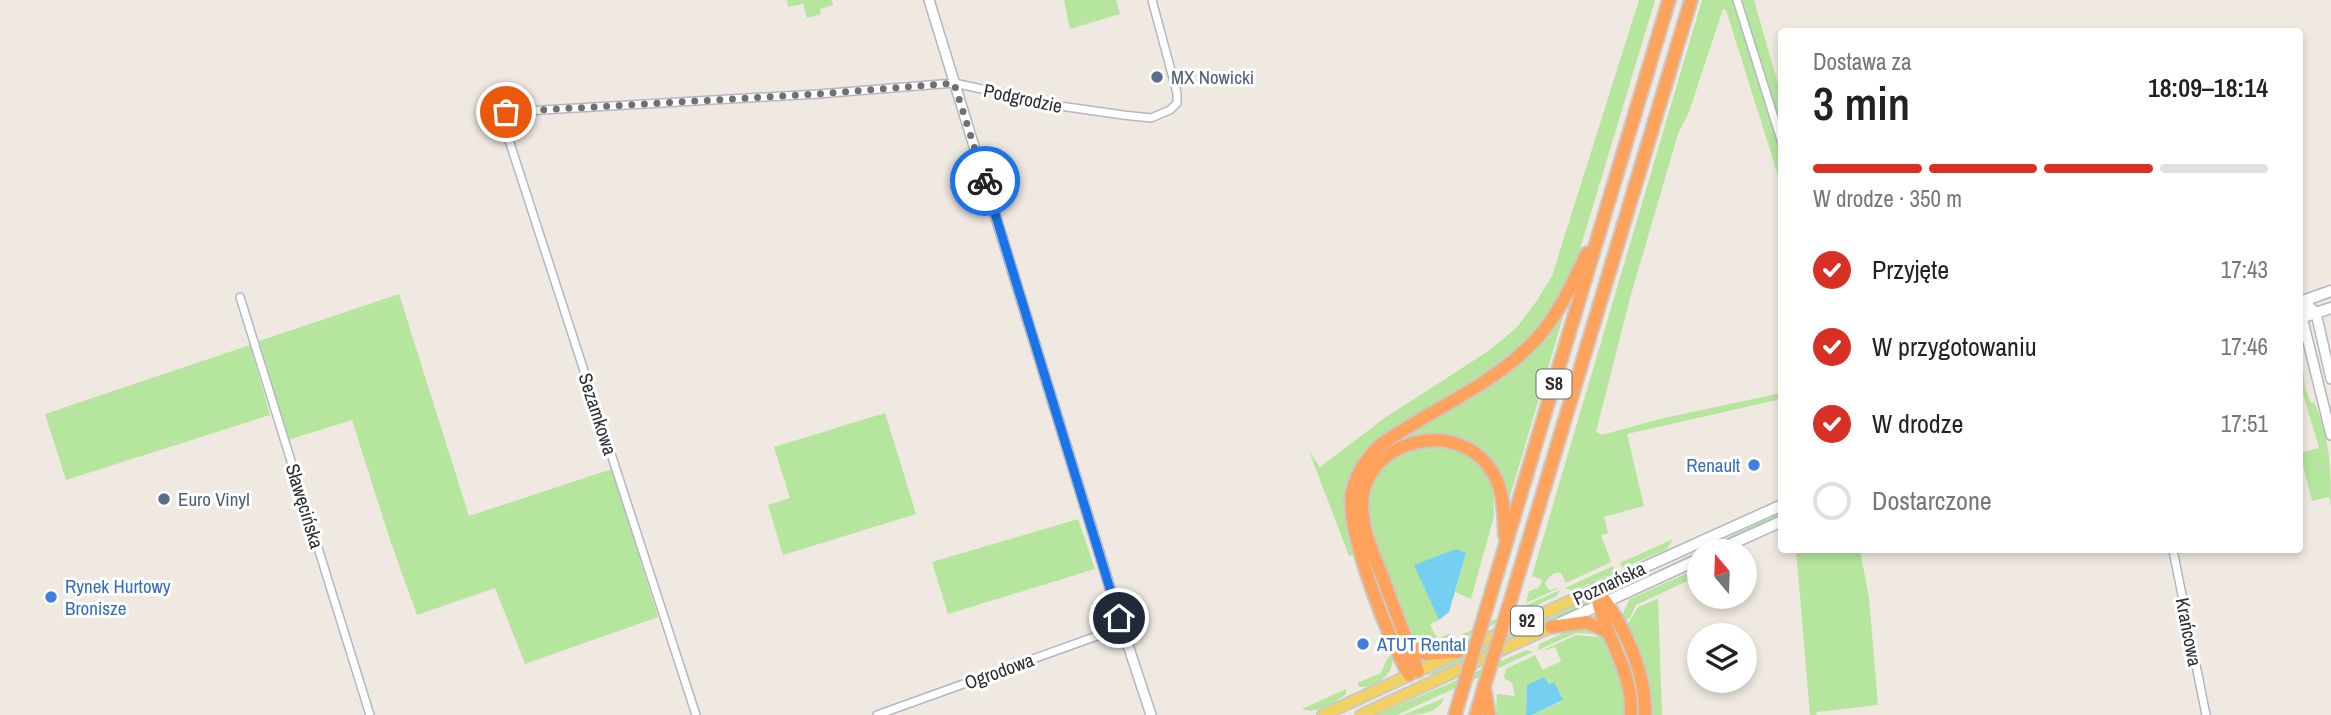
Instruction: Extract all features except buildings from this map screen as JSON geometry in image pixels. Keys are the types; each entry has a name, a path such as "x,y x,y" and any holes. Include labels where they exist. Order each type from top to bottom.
{"highway":[{"name":"S8","path":"1455,715 1669,0"},
{"name":"S8","path":"1476,715 1691,0"},
{"path":"1413,673 1396,651 1359,548 1351,508 1355,482 1366,460 1379,446 1492,376 1540,335 1561,306 1603,222"},
{"path":"1413,673 1409,646 1370,544 1364,521 1362,502 1366,484 1380,461 1419,441 1443,440 1471,450 1484,460 1500,489 1505,547"},
{"path":"1595,589 1602,604 1609,633 1621,659 1629,687 1631,715"},
{"path":"1602,604 1614,613 1639,672 1645,715"},
{"path":"1551,627 1587,622 1609,633"},
{"path":"1409,646 1426,654 1458,652"},
{"path":"1484,687 1489,715"}],"main road":[{"path":"2303,301 2331,292"},
{"path":"2303,317 2331,308"},
{"name":"Poznańska","path":"1323,715 1778,507"},
{"path":"1742,539 1778,523"},
{"name":"Poznańska","path":"1361,715 1687,565"},
{"path":"1413,673 1420,688"}],"street":[{"path":"929,0 1122,627 1152,715"},
{"name":"Podgrodzie","path":"506,112 818,94 954,83 1060,106 1152,118 1170,110 1177,103 1177,93 1152,0"},
{"path":"1737,0 1778,130"},
{"name":"Sezamkowa","path":"506,112 506,131 696,715"},
{"name":"Sławęcińska","path":"240,297 370,715"},
{"path":"2303,302 2316,313 2331,379"},
{"path":"2303,326 2331,435"},
{"name":"Krańcowa","path":"2174,553 2206,715"},
{"name":"Ogrodowa","path":"877,715 1122,627"}],"green space":[{"path":"787,0 832,0 833,5 820,9 821,14 807,18 803,4 788,7"},
{"path":"1064,0 1116,0 1120,14 1070,29"},
{"path":"1639,0 1655,0 1574,269 1550,315 1531,338 1498,365 1385,433 1360,460 1353,473 1345,503 1345,519 1353,555 1349,556 1309,451 1320,467 1386,417 1490,350 1517,327 1536,302 1552,276"},
{"path":"1702,0 1732,0 1778,146 1778,175 1726,10 1723,9 1689,112 1678,134 1630,298 1596,432 1602,435 1660,419 1778,394 1778,400 1627,434 1644,506 1604,517 1608,533 1601,535 1611,562 1566,583 1561,573 1554,574 1545,584 1549,590 1559,588 1526,603 1529,591 1538,588 1543,580 1532,576"},
{"path":"1741,0 1754,0 1778,84 1778,121"},
{"path":"399,294 469,516 612,469 658,617 525,664 495,588 417,615 352,420 288,440 259,341"},
{"path":"1566,307 1508,503 1483,454 1466,439 1431,435 1397,442 1476,393 1515,365 1548,335"},
{"path":"250,345 270,415 66,480 45,414"},
{"path":"2303,369 2305,388 2311,403 2314,402 2326,441 2330,466 2331,507 2329,497 2312,501 2303,465 2303,452 2319,448 2303,393"},
{"path":"885,413 916,514 783,555 768,505 790,498 774,447"},
{"path":"1420,445 1458,449 1474,460 1493,488 1494,516 1471,599 1455,592 1466,553 1415,565 1439,620 1430,624 1437,639 1449,634 1453,636 1441,640 1413,642 1374,534 1369,501 1378,471 1393,457"},
{"path":"1778,513 1778,518 1732,539 1724,539"},
{"path":"1078,519 1095,569 948,614 932,562"},
{"path":"1673,539 1667,549 1628,566 1622,567 1620,563"},
{"path":"1796,553 1861,553 1869,598 1878,705 1810,715"},
{"path":"1687,557 1687,559 1617,590"},
{"path":"1613,566 1614,573 1572,591 1565,588"},
{"path":"1687,573 1687,581 1636,605 1630,618 1624,621 1623,613 1630,599"},
{"path":"1560,590 1557,596 1463,638 1461,635"},
{"path":"1658,599 1662,715 1652,715 1649,676 1626,627 1638,607"},
{"path":"1585,602 1590,604 1437,674 1425,675"},
{"path":"1580,626 1601,632 1576,633 1538,650 1539,644"},
{"path":"1576,635 1606,638 1624,686 1626,715 1532,715 1561,702 1553,682 1546,682 1527,685 1526,715 1496,715 1497,694 1515,696 1512,683 1504,678 1506,669 1535,655 1543,670 1561,661 1555,647 1539,652"},
{"path":"1526,650 1533,652 1397,715 1377,715"},
{"path":"1392,656 1388,674 1372,685 1359,687 1357,683 1381,673 1388,657"},
{"path":"1346,689 1346,694 1325,707 1302,709"},
{"path":"1444,698 1433,710 1403,715"}],"water":[{"path":"1456,549 1466,553 1449,612 1439,620 1414,565"},
{"path":"1544,677 1549,684 1554,682 1563,700 1532,715 1526,715 1527,685"}],"way so far":[{"path":"506,112 818,94 954,83 985,181"}],"place":[{"name":"MX Nowicki","path":"1157,77"},
{"name":"Renault","path":"1754,465"},
{"name":"Euro Vinyl","path":"164,499"},
{"name":"Rynek Hurtowy Bronisze","path":"51,597"},
{"name":"ATUT Rental","path":"1363,644"}],"route":[{"path":"985,181 1119,618"}]}
